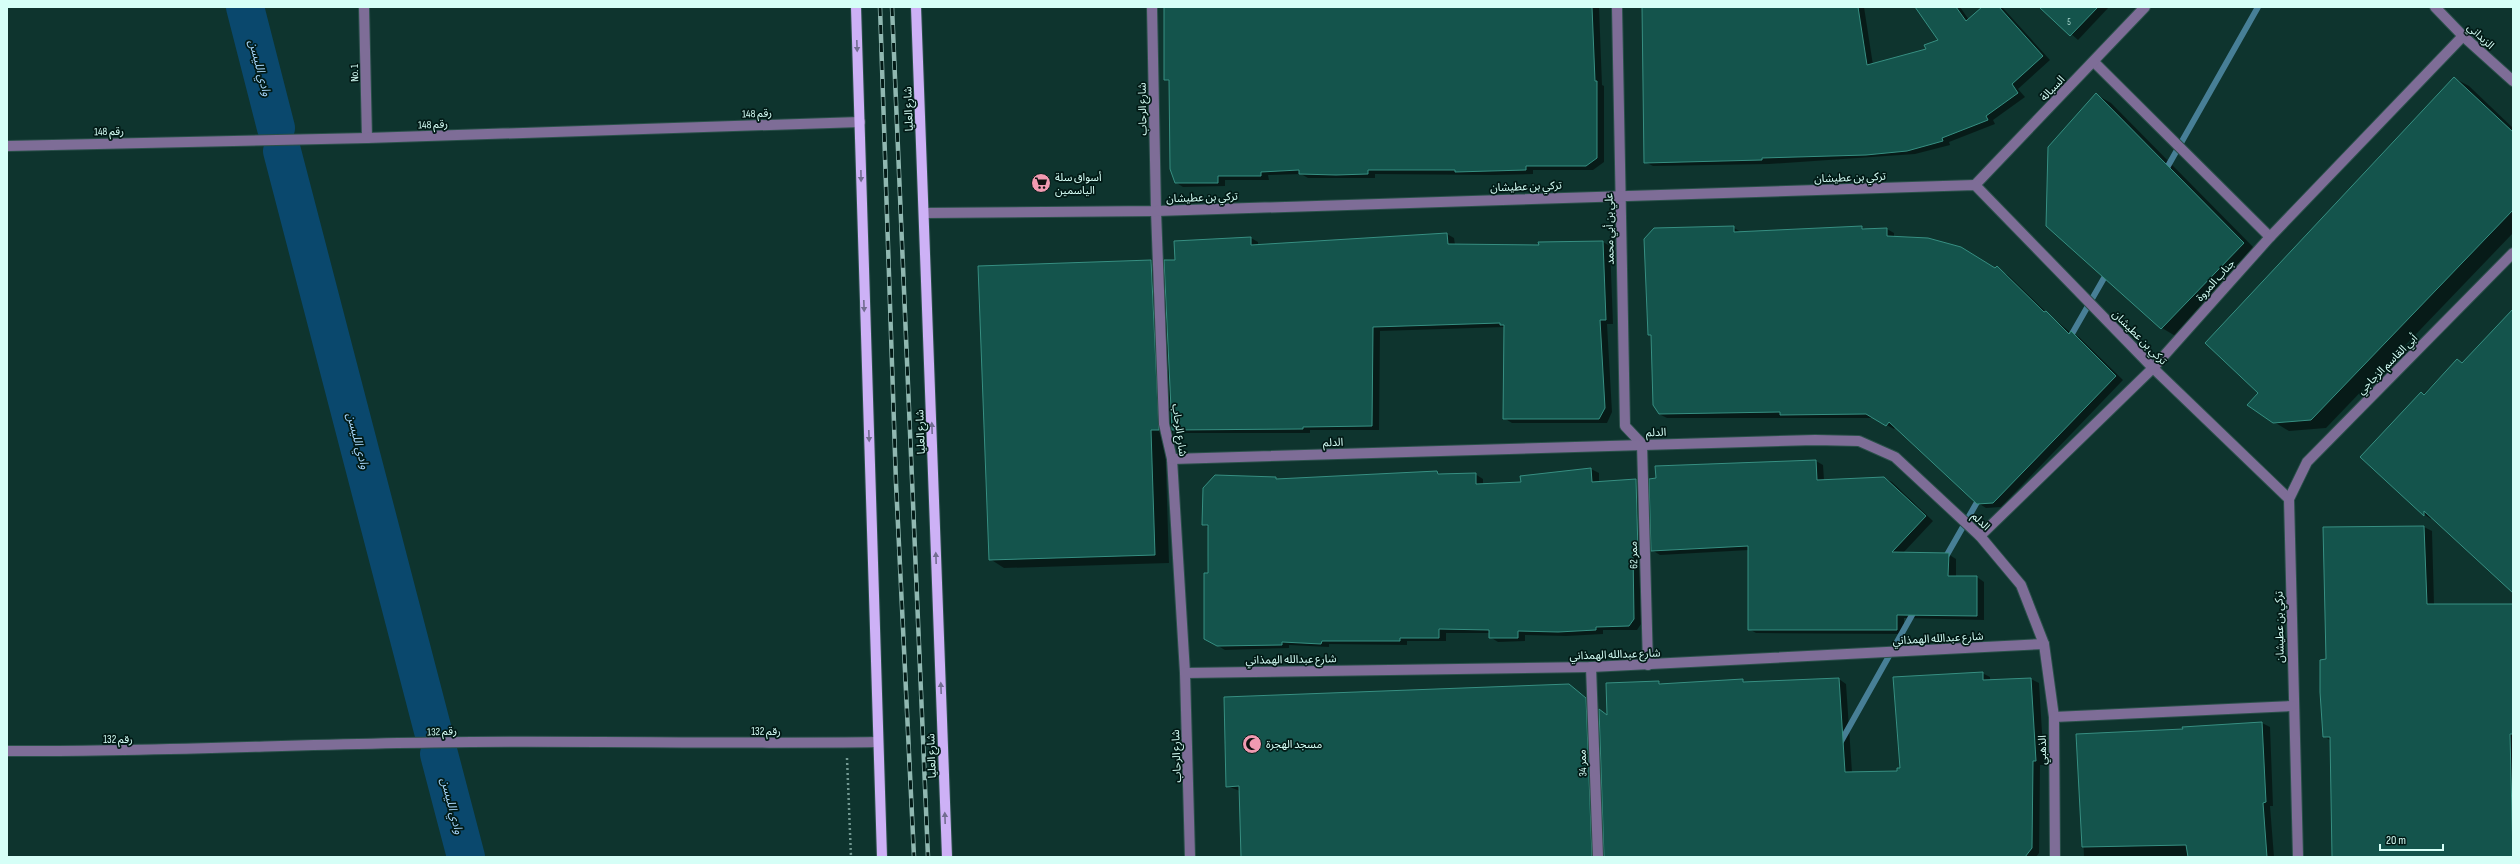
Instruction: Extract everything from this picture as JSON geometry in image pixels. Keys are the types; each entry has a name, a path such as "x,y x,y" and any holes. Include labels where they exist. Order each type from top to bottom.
{"main road":[{"path":"856,7 882,857"},
{"name":"شارع العليا","path":"916,7 947,857"}],"street":[{"name":"No. 1","path":"364,7 367,138"},
{"name":"شارع الرحاب","path":"1152,7 1156,211 1164,424 1172,459 1185,673 1190,857"},
{"name":"علي بن أبي محمد","path":"1617,7 1626,426 1642,444"},
{"name":"السبالة","path":"1975,185 2145,7"},
{"name":"الزبداني","path":"2435,7 2463,36 2513,81"},
{"name":"جناب المروة","path":"1980,536 2153,368 2270,237 2463,36"},
{"path":"2094,62 2270,237"},
{"name":"رقم 148","path":"7,146 367,138 860,122"},
{"name":"تركي بن عطيشان","path":"924,213 1156,211 1620,195 1975,185 2153,368 2288,499 2292,706 2298,857"},
{"name":"أبي القاسم الزجاجي","path":"2288,499 2307,462 2513,253"},
{"name":"الدلم","path":"1172,459 1642,444 1816,440 1859,441 1895,457 1980,536 2021,585 2044,644"},
{"name":"ممر 62","path":"1642,444 1648,665"},
{"name":"شارع عبدالله الهمذاني","path":"1185,673 1590,667 2044,644"},
{"name":"الذهبي","path":"2044,644 2054,717 2055,857"},
{"name":"ممر 34","path":"1590,667 1598,857"},
{"path":"2054,717 2292,706"},
{"name":"رقم 132","path":"7,751 135,752 470,742 878,742"}],"path":[{"path":"847,742 851,857"}],"building":[{"path":"1164,7 1592,7 1595,81 1597,81 1597,158 1586,166 1526,166 1526,170 1455,172 1455,170 1368,170 1368,174 1336,175 1299,174 1299,170 1261,172 1261,176 1218,176 1218,183 1175,183 1170,169 1169,80 1164,80"},
{"path":"1642,7 1858,7 1867,65 1926,49 1924,45 1938,40 1915,7 1956,7 1966,21 1982,7 1999,7 2043,56 2012,84 2018,93 1986,116 1988,120 1942,138 1943,141 1907,151 1866,155 1762,158 1762,160 1644,163"},
{"path":"2039,7 2098,7 2070,36"},
{"path":"2454,77 2513,132 2513,210 2311,420 2273,423 2247,405 2258,393 2205,343"},
{"path":"2096,93 2244,243 2161,329 2046,226 2048,147"},
{"path":"1734,226 1734,232 1862,226 1862,229 1887,228 1887,236 1928,238 1961,247 1995,268 1997,266 2069,334 2071,331 2116,376 1993,503 1977,504 1889,422 1886,426 1866,414 1780,415 1780,412 1659,414 1653,405 1651,335 1648,335 1644,239 1654,228"},
{"path":"1447,233 1448,244 1539,245 1538,242 1603,241 1606,320 1600,320 1605,408 1599,419 1503,419 1504,325 1500,325 1500,323 1373,327 1372,426 1303,427 1303,429 1172,430 1164,260 1175,260 1174,241 1251,237 1251,245"},
{"path":"1151,260 1159,430 1151,430 1155,555 989,560 978,266"},
{"path":"2513,309 2513,593 2424,511 2424,516 2360,457 2421,392 2424,395 2457,359 2462,363"},
{"path":"1816,460 1817,480 1884,477 1926,516 1892,552 1949,553 1948,576 1977,576 1977,616 1897,615 1897,630 1748,630 1748,546 1651,551 1649,479 1656,478 1655,466"},
{"path":"1591,468 1592,482 1636,479 1638,552 1633,552 1634,619 1629,626 1596,627 1596,630 1558,632 1518,631 1518,638 1489,638 1489,630 1439,629 1439,638 1400,638 1400,641 1322,641 1321,644 1282,642 1282,645 1217,646 1204,639 1204,573 1208,573 1208,525 1202,525 1203,488 1215,475 1276,477 1276,479 1437,471 1438,474 1476,473 1476,484 1521,482 1520,476"},
{"path":"2424,526 2427,604 2513,604 2513,734 2510,734 2513,857 2332,857 2330,737 2323,737 2320,692 2320,660 2326,659 2323,527"},
{"path":"1983,672 1983,680 2031,678 2036,761 2033,761 2032,848 2025,857 1604,857 1599,709 1607,715 1606,683 1659,681 1659,684 1743,679 1743,682 1839,678 1845,772 1897,771 1897,768 1900,768 1893,677"},
{"path":"1569,684 1586,698 1592,857 1241,857 1239,786 1226,787 1224,697"},
{"path":"2262,722 2266,802 2263,803 2267,857 2188,857 2186,845 2082,847 2076,734 2183,729 2182,727"}],"waterway":[{"name":"وادي الليسن","path":"245,7 276,128"},
{"path":"2164,173 2258,7"},
{"name":"وادي الليسن","path":"282,151 433,731"},
{"path":"2069,339 2108,271"},
{"path":"1944,560 1980,497"},
{"path":"1839,745 1916,608"},
{"name":"وادي الليسن","path":"439,754 466,857"}],"railway":[{"path":"880,7 896,483 914,857"},
{"path":"892,7 928,857"}],"place":[{"name":"أسواق سلة الياسمين","path":"1041,183"},
{"name":"مسجد الهجرة","path":"1252,744"}]}
